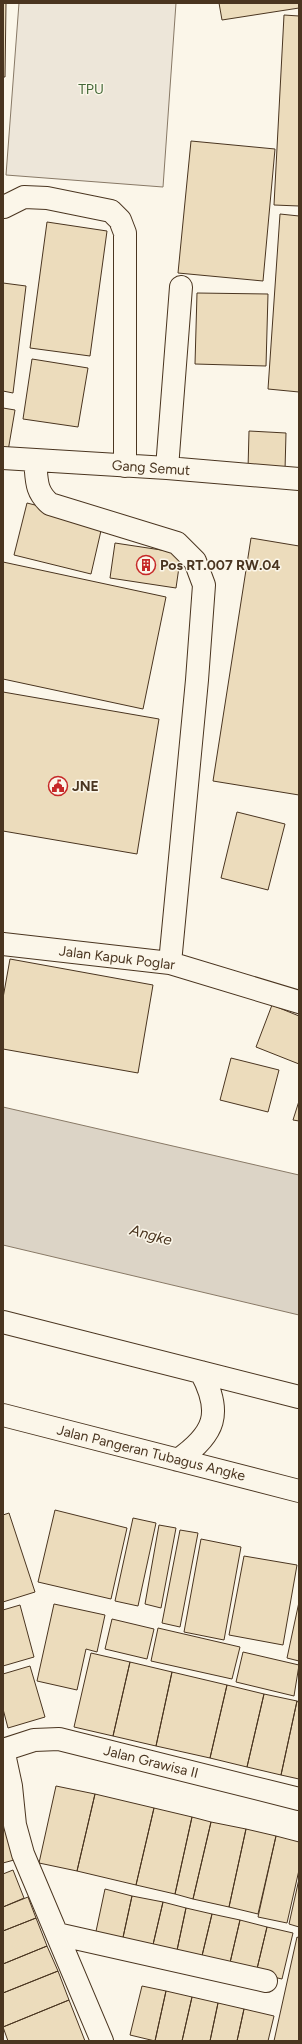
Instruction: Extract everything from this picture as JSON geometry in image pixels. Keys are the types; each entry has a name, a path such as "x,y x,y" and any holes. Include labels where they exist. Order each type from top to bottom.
{"street":[{"path":"4,207 24,197 47,198 111,211 120,220 124,233 125,466"},
{"path":"167,468 181,287"},
{"name":"Gang Semut","path":"3,458 167,468 299,479"},
{"path":"35,460 37,487 42,497 50,504 177,543 195,561 204,585 197,680 170,963"},
{"name":"Jalan Kapuk Poglar","path":"3,944 170,963 299,1002"},
{"path":"3,1322 299,1397"},
{"path":"178,1460 194,1448 203,1438 211,1424 213,1408 211,1391 201,1372"},
{"name":"Jalan Pangeran Tubagus Angke","path":"3,1415 299,1491"},
{"name":"Jalan Grawisa II","path":"3,1749 34,1740 59,1739 299,1799"},
{"path":"3,1749 11,1786 15,1825 22,1854 102,2041"},
{"path":"57,1934 266,1981"}],"green space":[{"name":"TPU","path":"19,3 176,3 163,187 6,175"}],"water":[{"name":"Angke","path":"3,1107 299,1175 299,1315 3,1245"}],"building":[{"path":"3,3 6,3 5,77 3,77"},
{"path":"219,3 299,3 299,8 222,20"},
{"path":"284,15 299,16 299,206 274,205"},
{"path":"191,141 275,149 263,281 178,273"},
{"path":"280,214 299,216 299,392 268,389"},
{"path":"47,222 107,231 90,356 30,348"},
{"path":"3,283 26,286 13,393 3,391"},
{"path":"197,293 268,294 266,366 195,364"},
{"path":"32,359 88,368 78,427 23,419"},
{"path":"3,408 15,410 7,457 3,456"},
{"path":"249,431 286,433 285,470 248,469"},
{"path":"27,503 103,522 91,574 14,555"},
{"path":"251,538 299,546 299,795 213,781"},
{"name":"Pos RT.007 RW.04","path":"115,543 181,553 176,588 110,578"},
{"path":"3,562 166,597 143,709 3,679"},
{"path":"3,692 159,719 137,854 3,831"},
{"path":"237,812 285,824 268,890 221,878"},
{"path":"10,959 153,985 138,1073 3,1049 3,998"},
{"path":"272,1005 299,1016 299,1064 256,1047"},
{"path":"231,1058 279,1070 268,1112 220,1100"},
{"path":"299,1101 299,1121 293,1120"},
{"path":"55,1510 127,1528 111,1599 38,1582"},
{"path":"9,1513 35,1592 3,1602 3,1515"},
{"path":"133,1518 156,1523 138,1606 115,1601"},
{"path":"159,1525 176,1528 161,1608 145,1604"},
{"path":"180,1530 198,1533 180,1627 162,1623"},
{"path":"201,1539 241,1547 224,1640 184,1632"},
{"path":"244,1556 297,1565 283,1645 229,1635"},
{"path":"299,1602 299,1661 287,1658"},
{"path":"54,1604 105,1615 97,1652 86,1649 77,1690 37,1681"},
{"path":"20,1605 34,1657 3,1666 3,1610"},
{"path":"112,1619 154,1629 147,1659 105,1649"},
{"path":"158,1628 240,1647 232,1679 151,1661"},
{"path":"243,1652 299,1665 294,1696 236,1682"},
{"path":"91,1653 130,1662 113,1736 74,1727"},
{"path":"130,1662 172,1672 156,1746 113,1736"},
{"path":"30,1666 45,1717 8,1728 3,1709 3,1674"},
{"path":"172,1672 227,1685 210,1758 156,1746"},
{"path":"227,1685 264,1694 247,1767 210,1758"},
{"path":"264,1694 297,1701 281,1775 247,1767"},
{"path":"297,1701 299,1702 299,1779 281,1775"},
{"path":"56,1786 95,1794 77,1871 39,1863"},
{"path":"95,1794 154,1808 136,1885 77,1871"},
{"path":"154,1808 192,1817 175,1894 136,1885"},
{"path":"192,1817 211,1822 193,1899 175,1894"},
{"path":"3,1822 14,1860 3,1863"},
{"path":"211,1822 246,1829 229,1907 193,1899"},
{"path":"246,1829 276,1836 258,1914 229,1907"},
{"path":"276,1836 299,1842 299,1870 287,1923 258,1917"},
{"path":"13,1870 24,1898 3,1907 3,1874"},
{"path":"299,1879 299,1927 289,1924"},
{"path":"105,1889 132,1896 122,1942 95,1936"},
{"path":"132,1896 163,1902 152,1949 122,1942"},
{"path":"28,1897 36,1918 3,1931 3,1907"},
{"path":"163,1902 186,1908 176,1955 152,1949"},
{"path":"186,1908 212,1914 201,1960 176,1955"},
{"path":"212,1914 240,1920 229,1967 201,1960"},
{"path":"36,1918 47,1946 3,1964 3,1931"},
{"path":"240,1920 267,1927 256,1973 229,1967"},
{"path":"267,1927 293,1933 282,1979 256,1973"},
{"path":"297,1937 299,1938 299,2041 274,2041"},
{"path":"47,1946 58,1971 3,1993 3,1964"},
{"path":"58,1971 69,2000 3,2027 3,1993"},
{"path":"142,1986 166,1991 155,2041 130,2035"},
{"path":"166,1991 192,1997 182,2041 155,2041"},
{"path":"192,1997 218,2003 210,2041 182,2041"},
{"path":"69,2000 85,2041 8,2041 3,2027"},
{"path":"218,2003 244,2009 237,2041 210,2041"},
{"path":"244,2009 274,2016 268,2041 237,2041"}],"place":[{"name":"Pos RT.007 RW.04","path":"146,565"},
{"name":"JNE","path":"58,786"}]}
